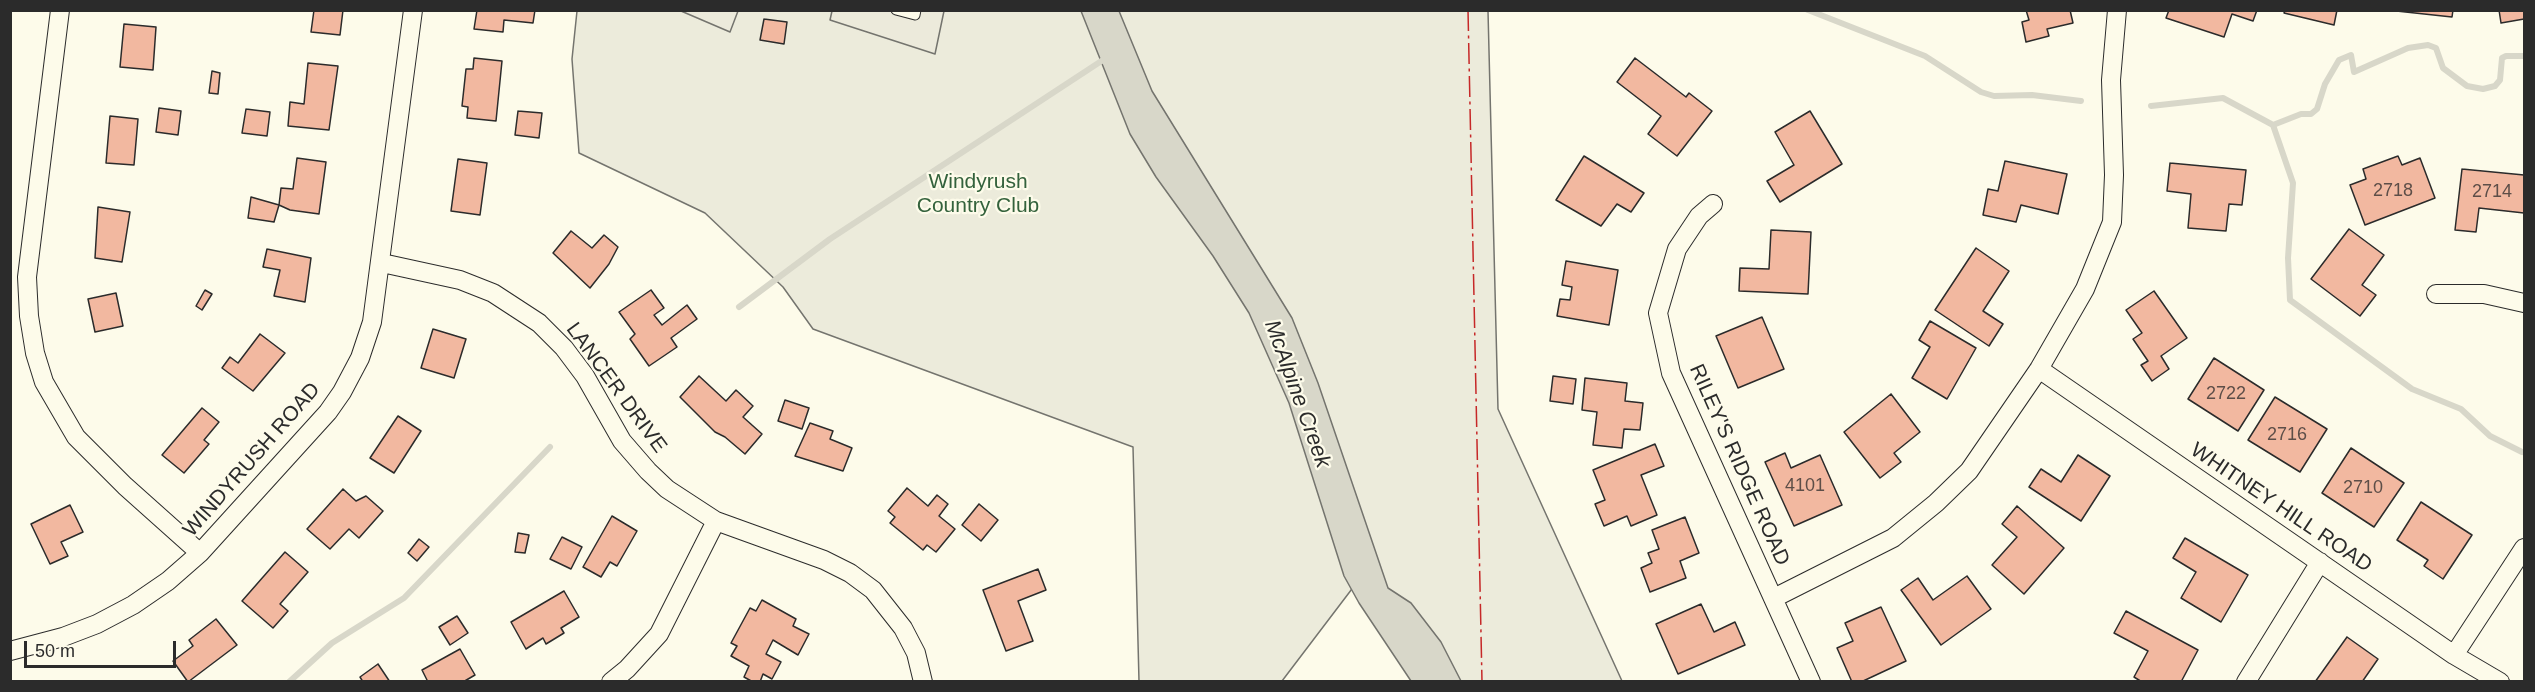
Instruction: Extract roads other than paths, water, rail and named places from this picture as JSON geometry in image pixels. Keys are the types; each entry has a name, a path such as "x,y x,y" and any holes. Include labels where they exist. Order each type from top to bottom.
{"street":[{"path":"60,10 27,277 29,316 35,353 44,382 76,436 125,486 200,553"},
{"name":"WINDYRUSH ROAD","path":"10,651 63,638 97,624 133,605 168,581 200,553 328,412 342,392 360,358 372,322 382,263 413,10"},
{"path":"1774,598 1893,538 1936,503 1969,471 2038,369 2085,289 2112,222 2114,175 2111,80 2117,10"},
{"name":"RILEY'S RIDGE ROAD","path":"1713,204 1699,216 1677,249 1658,313 1671,373 1810,681"},
{"name":"LANCER DRIVE","path":"382,263 460,280 509,302 539,323 564,348 585,376 611,424 634,456 667,489 716,521 824,560 850,573 873,590 903,628 916,653 923,681"},
{"path":"2436,294 2484,294 2524,303"},
{"name":"WHITNEY HILL ROAD","path":"2038,369 2454,655 2500,681"},
{"path":"611,681 627,669 659,634 716,521"},
{"path":"2454,655 2524,548"},
{"path":"2246,681 2320,562"}],"lane":[{"path":"896,10 915,15 916,10"}],"water":[{"name":"McAlpine Creek","path":"1081,11 1119,11 1152,91 1292,318 1318,383 1388,588 1411,603 1441,642 1461,681 1411,681 1359,603 1344,576 1289,403 1249,313 1213,256 1156,177 1130,134"}],"waterway":[{"path":"1808,10 1925,56 1981,92 1994,96 2032,95 2081,101"},
{"path":"2273,125 2301,114 2311,114 2317,109 2325,84 2339,60 2351,55 2354,72 2408,48 2428,45 2436,48 2443,68 2467,86 2483,89 2495,86 2500,80 2502,58 2524,56"},
{"path":"739,307 830,239 1106,58"},
{"path":"2151,106 2223,98 2273,125 2293,183 2288,258 2290,300 2412,389 2461,409 2490,436 2522,452"},
{"path":"289,682 332,643 404,598 550,447"}],"park label":[{"name":"Windyrush Country Club","path":"978,194"}]}
